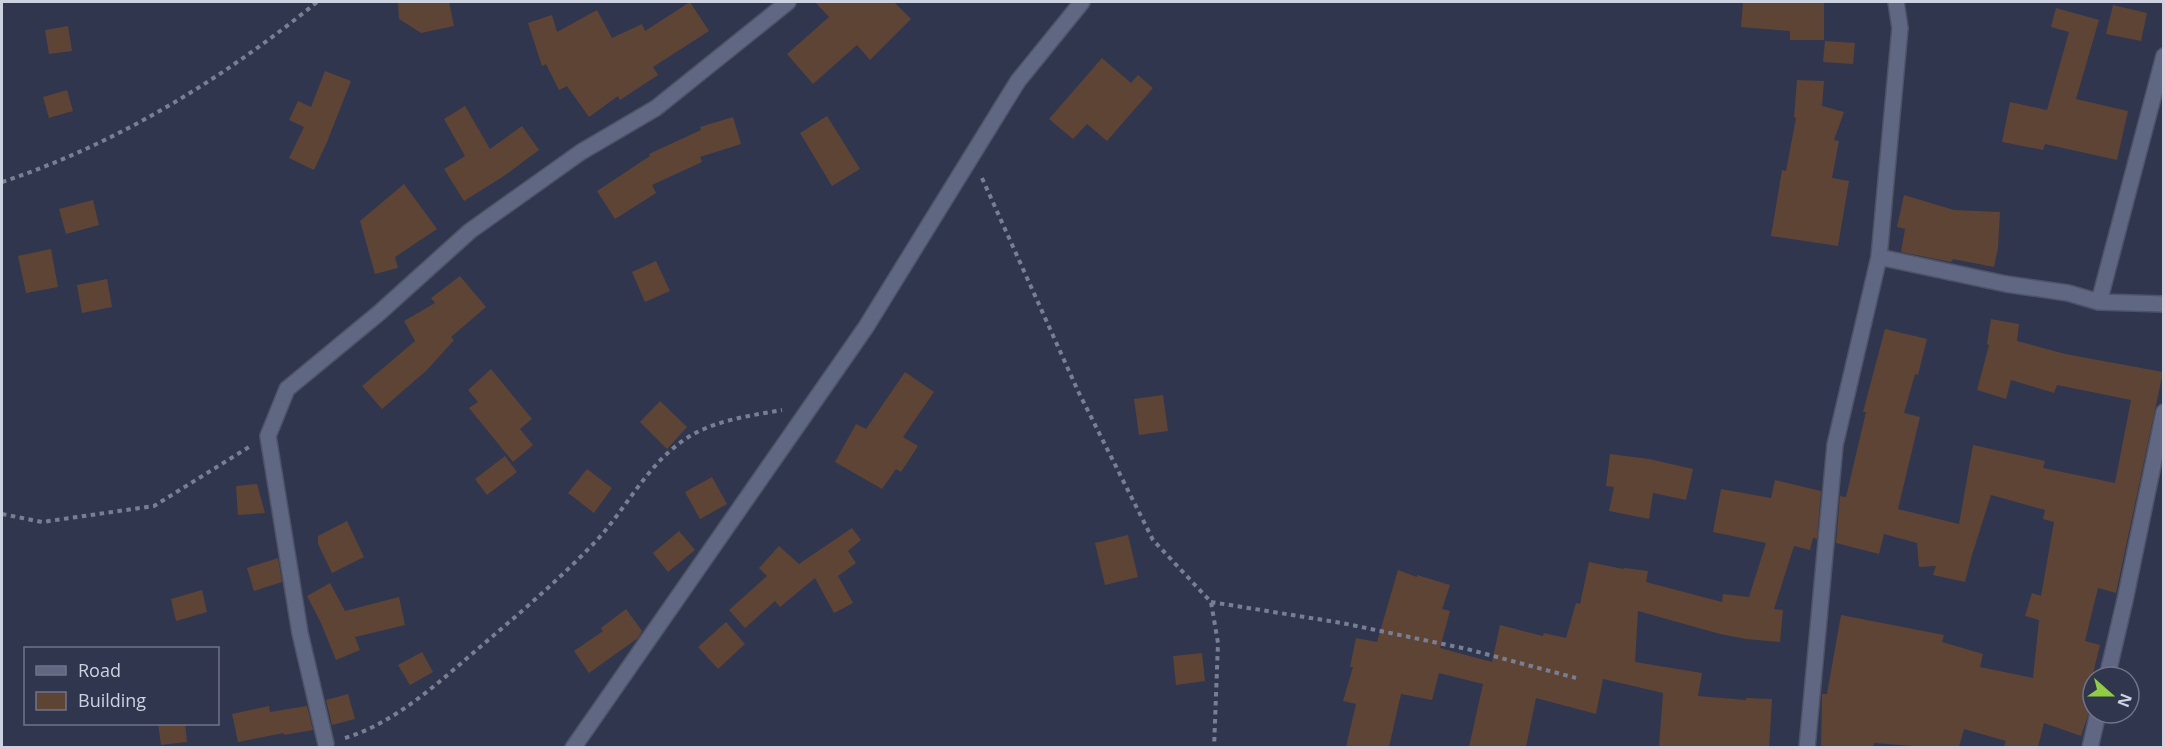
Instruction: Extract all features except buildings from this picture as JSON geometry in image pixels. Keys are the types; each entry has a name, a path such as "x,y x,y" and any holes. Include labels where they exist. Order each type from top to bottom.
{"street":[{"path":"326,744 300,633 268,436 287,390 379,313 471,231 581,152 656,108 788,2"},
{"path":"1808,747 1835,445 1879,257 1900,28 1896,2"},
{"path":"573,747 866,327 1018,81 1077,3"},
{"path":"2099,302 2163,56"},
{"path":"1879,257 2006,284 2068,293 2099,302 2163,304"},
{"path":"2110,665 2163,411"},
{"path":"2090,747 2095,725"}],"path":[{"path":"2,182 89,148 185,96 234,64 317,2"},
{"path":"972,156 1078,391 1153,540 1211,602 1218,643 1214,747"},
{"path":"326,744 365,732 395,715 439,682 562,574 598,539 657,462 687,438 719,422 812,404"},
{"path":"2,514 42,522 154,506 268,436"},
{"path":"1211,602 1342,622 1467,649 1576,678"}]}
